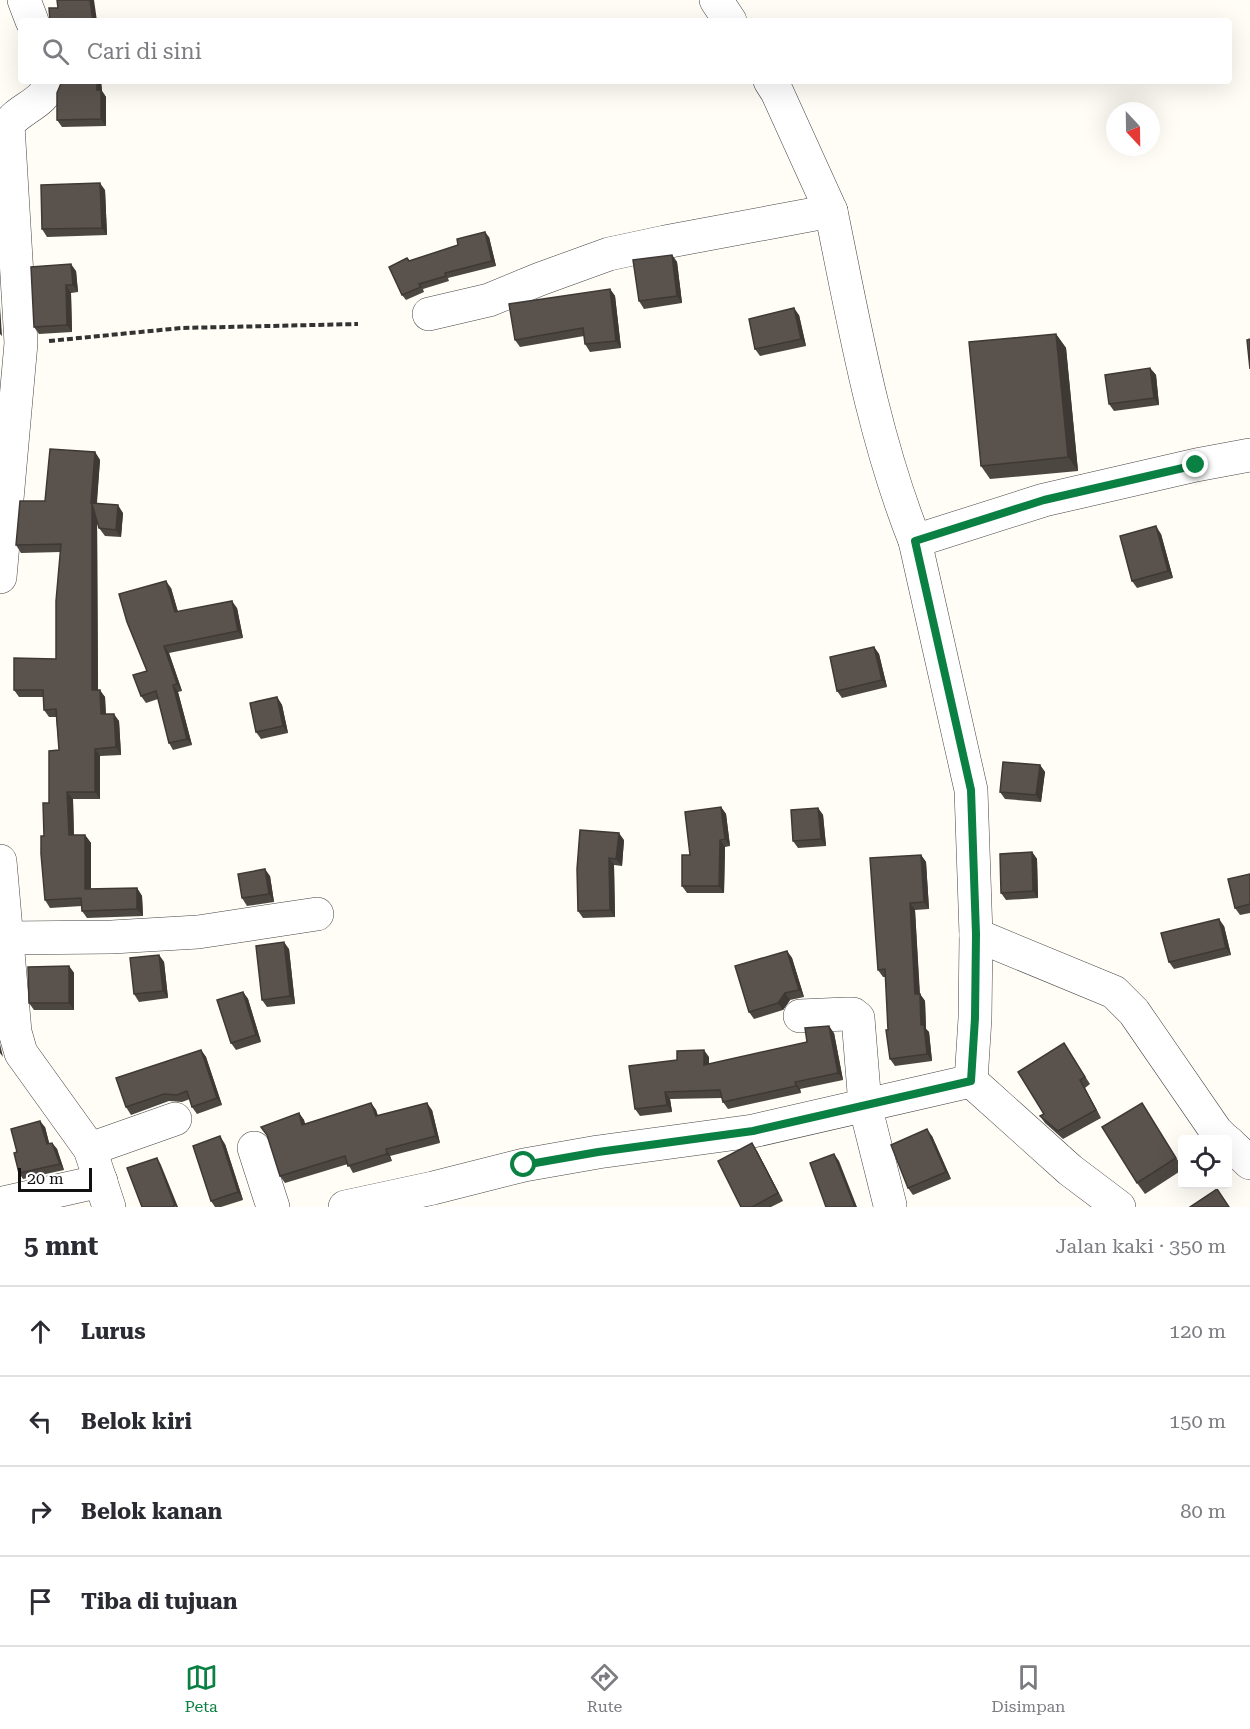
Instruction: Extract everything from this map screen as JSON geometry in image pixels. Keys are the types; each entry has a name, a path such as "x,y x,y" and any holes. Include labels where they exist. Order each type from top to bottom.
{"street":[{"path":"24,0 31,18"},
{"path":"716,0 728,18"},
{"path":"0,577 8,406 21,343 8,125 11,119 42,97 50,84"},
{"path":"772,84 831,211 865,378 897,495 915,541 971,790 976,934 975,1018 971,1081"},
{"path":"429,314 489,300 609,254 831,211"},
{"path":"915,541 1044,500 1250,455"},
{"path":"0,861 15,1032 21,1053 90,1149 105,1194 3,1203"},
{"path":"5,938 112,937 198,932 316,914"},
{"path":"976,934 1114,992 1134,1012 1220,1135"},
{"path":"800,1016 853,1014 858,1018 865,1105 890,1206"},
{"path":"345,1207 524,1165 598,1152 753,1131 971,1081"},
{"path":"971,1081 1070,1170 1119,1207"},
{"path":"90,1149 175,1119"},
{"path":"1232,1146 1250,1163"},
{"path":"254,1148 273,1207"}],"path":[{"path":"21,343 181,328 358,324"}],"building":[{"path":"57,0 90,0 93,18 50,18 49,8 58,8"},
{"path":"61,84 97,84 97,90 101,90 101,119 57,120 57,93"},
{"path":"100,183 102,228 42,229 41,185"},
{"path":"485,232 492,261 445,273 446,276 419,284 421,287 402,295 389,267 407,258 409,261 458,245 457,239"},
{"path":"672,255 677,296 639,301 633,260"},
{"path":"71,264 73,285 66,285 67,325 34,327 31,267"},
{"path":"610,289 616,341 585,344 583,328 515,340 509,304"},
{"path":"794,308 801,339 755,349 749,319"},
{"path":"1056,334 1068,457 981,466 969,342"},
{"path":"1250,339 1250,369 1247,340"},
{"path":"1150,368 1154,398 1109,404 1105,375"},
{"path":"50,449 95,452 91,503 118,505 116,530 99,528 92,504 92,690 100,690 101,714 114,714 116,747 95,749 95,792 67,792 69,835 85,835 85,889 137,888 137,909 82,911 81,898 45,900 41,836 44,836 43,803 49,803 49,751 59,750 56,709 44,710 43,690 14,690 14,658 56,659 56,601 61,544 16,545 20,501 45,501"},
{"path":"1156,526 1168,571 1132,581 1120,536"},
{"path":"166,581 175,612 232,601 238,631 164,646 177,684 173,685 187,739 169,743 156,691 141,696 133,675 147,671 127,622 119,594"},
{"path":"874,647 882,680 837,691 830,657"},
{"path":"277,697 283,726 256,732 250,703"},
{"path":"1003,762 1040,765 1036,795 1000,792"},
{"path":"721,807 725,839 720,840 719,886 682,886 682,855 690,855 685,812"},
{"path":"818,808 821,839 793,841 791,810"},
{"path":"580,830 619,833 616,859 609,858 610,910 578,911 577,869"},
{"path":"1032,852 1033,891 1001,893 1000,854"},
{"path":"921,855 924,902 910,903 915,994 920,994 921,1025 924,1025 927,1054 890,1059 886,1030 888,1030 885,969 878,970 870,858"},
{"path":"265,869 269,894 242,898 238,874"},
{"path":"1250,874 1250,904 1235,908 1228,879"},
{"path":"1219,919 1226,948 1169,962 1161,933"},
{"path":"284,942 290,996 262,1000 256,946"},
{"path":"787,951 799,990 785,993 778,1003 749,1012 735,966"},
{"path":"159,955 163,991 134,994 130,958"},
{"path":"69,966 69,1003 29,1003 28,967"},
{"path":"243,992 256,1035 231,1043 217,1000"},
{"path":"829,1026 838,1073 795,1082 796,1086 723,1102 720,1090 665,1092 667,1105 635,1109 629,1066 677,1060 677,1051 704,1050 704,1065 807,1042 805,1028"},
{"path":"1064,1043 1085,1077 1080,1080 1096,1110 1058,1131 1040,1116 1044,1114 1018,1072"},
{"path":"201,1050 217,1098 192,1107 187,1091 177,1095 164,1094 126,1107 116,1078"},
{"path":"371,1103 376,1116 427,1103 436,1136 386,1149 387,1154 348,1166 345,1156 280,1176 267,1135 261,1127 299,1113 302,1125"},
{"path":"1142,1103 1176,1158 1137,1183 1102,1127"},
{"path":"40,1121 47,1144 52,1143 60,1164 19,1173 11,1129"},
{"path":"927,1129 946,1172 908,1188 891,1145"},
{"path":"220,1136 238,1192 211,1201 193,1146"},
{"path":"752,1143 778,1193 752,1207 741,1207 718,1161"},
{"path":"834,1154 855,1207 826,1207 810,1163"},
{"path":"157,1158 175,1206 142,1207 127,1168"},
{"path":"1217,1189 1229,1207 1190,1207"}],"route":[{"path":"524,1165 598,1152 753,1131 971,1081 975,1018 976,934 971,790 915,541 1044,500 1196,465"}]}
